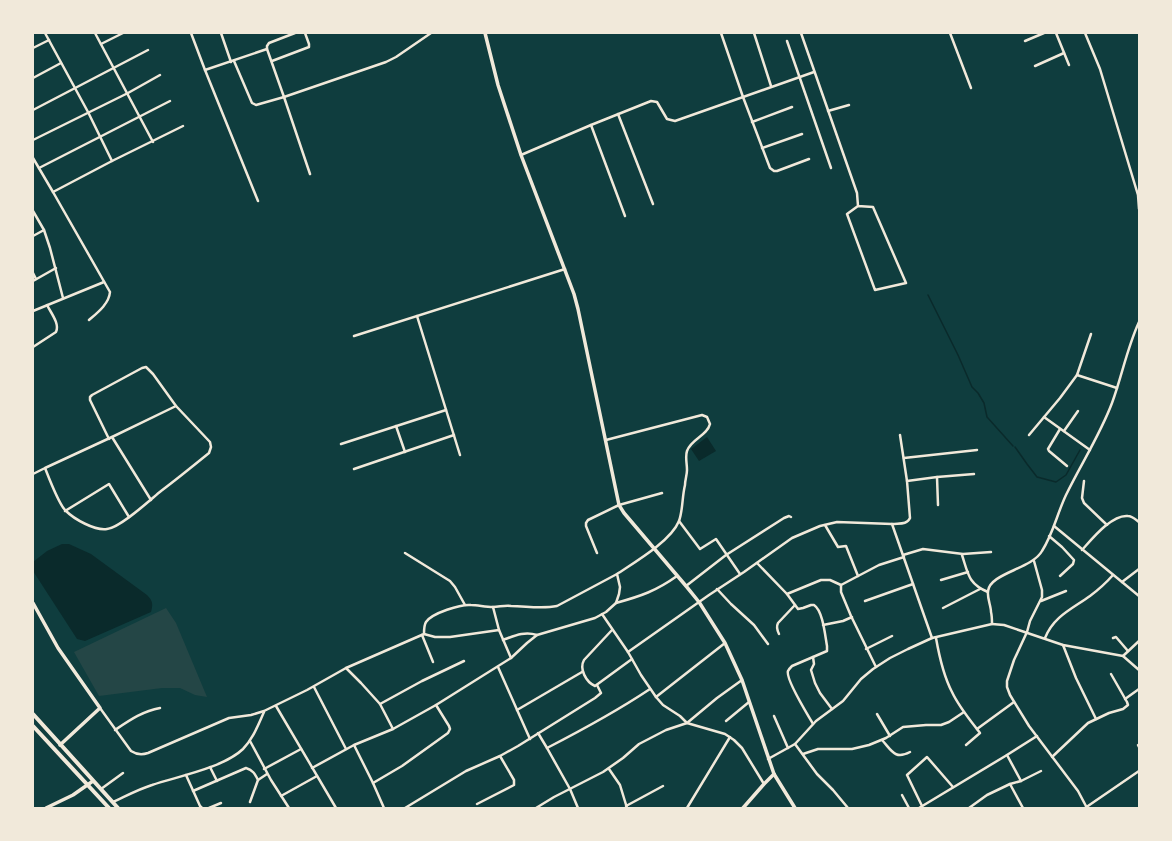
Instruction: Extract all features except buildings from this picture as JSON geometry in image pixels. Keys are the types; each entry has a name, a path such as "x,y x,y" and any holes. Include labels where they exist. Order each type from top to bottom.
{"main road":[{"path":"33,714 118,808"},
{"path":"33,726 109,808"}],"street":[{"path":"45,33 88,112 112,161"},
{"path":"95,33 153,142"},
{"path":"101,44 123,33"},
{"path":"191,33 258,201"},
{"path":"221,33 252,103 256,105 386,62 396,57 431,33"},
{"path":"295,33 268,43 266,46 310,174"},
{"path":"272,61 309,47 305,33"},
{"path":"485,33 498,85 521,155 565,269 578,309 619,505 624,513 686,586 725,643 742,680 774,774 795,808"},
{"path":"721,33 752,122 770,168 777,171 809,159"},
{"path":"754,33 772,86"},
{"path":"800,33 857,193 858,206"},
{"path":"950,33 971,88"},
{"path":"1025,41 1044,33"},
{"path":"1056,33 1070,65"},
{"path":"1085,33 1100,70 1138,196 1139,209"},
{"path":"33,48 49,40"},
{"path":"786,41 831,168"},
{"path":"205,70 233,62 267,49"},
{"path":"33,110 148,50"},
{"path":"1035,66 1064,52"},
{"path":"33,78 61,63"},
{"path":"521,155 651,101 658,102 667,119 675,121 814,72"},
{"path":"33,140 128,93 160,75"},
{"path":"39,168 170,100"},
{"path":"828,111 849,105"},
{"path":"752,122 792,108"},
{"path":"618,114 653,204"},
{"path":"591,125 626,216"},
{"path":"53,192 184,126"},
{"path":"762,148 802,134"},
{"path":"33,158 110,292 109,298 89,320"},
{"path":"858,206 873,207 906,283 875,290 847,214 858,206"},
{"path":"33,210 44,230 56,268 63,298"},
{"path":"33,236 44,230"},
{"path":"33,273 34,280 56,268"},
{"path":"354,336 565,269"},
{"path":"33,311 104,282"},
{"path":"33,347 58,330 47,305"},
{"path":"417,316 460,455"},
{"path":"992,624 988,592 989,586 996,579 1034,561 1043,550 1066,496 1111,405 1118,388 1133,336 1139,322"},
{"path":"1029,436 1077,375 1092,334"},
{"path":"45,468 65,511 81,522 106,530 112,528 129,517 151,500 209,453 211,450 210,442 176,406 153,374 146,367 92,394 90,400 110,438 151,500"},
{"path":"1077,375 1118,388"},
{"path":"33,474 176,406"},
{"path":"341,444 446,410"},
{"path":"1064,431 1078,411"},
{"path":"433,662 423,634 426,622 430,618 465,605 493,607 509,605 548,608 557,606 617,574 671,534 679,521 686,476 687,452 691,444 708,429 710,424 707,417 702,415 606,440"},
{"path":"1044,417 1090,450"},
{"path":"396,426 405,452"},
{"path":"1060,429 1048,449 1068,466"},
{"path":"354,469 454,435"},
{"path":"628,652 792,538 837,522 892,524 905,523 909,520 907,481 900,435"},
{"path":"904,458 977,450"},
{"path":"907,481 974,474"},
{"path":"936,477 938,506"},
{"path":"1084,481 1082,498 1084,503 1107,525"},
{"path":"65,511 109,484 129,517"},
{"path":"597,552 586,526 586,523 590,518 619,505 662,493"},
{"path":"686,586 726,555 784,518 789,516 791,517"},
{"path":"1082,550 1103,528 1121,516 1131,516 1139,522"},
{"path":"679,521 700,549 716,539 740,574"},
{"path":"892,524 932,638"},
{"path":"825,525 838,547 846,546 858,576"},
{"path":"1054,526 1139,596"},
{"path":"1049,536 1074,560 1074,564 1060,576"},
{"path":"841,585 880,565 923,549 962,554 991,552"},
{"path":"405,553 450,581 456,587 465,605"},
{"path":"962,554 974,584 980,589 988,592"},
{"path":"1034,561 1042,590 1042,597 1030,621 1027,632 1014,660 1007,680 1007,688 1010,695 1029,726 1078,791 1086,808 1139,771"},
{"path":"756,563 787,594 798,608 800,609 811,605 816,606 822,616 828,646 827,651 792,666 788,671 794,690 813,724"},
{"path":"1122,582 1139,569"},
{"path":"941,580 968,572"},
{"path":"616,603 620,587 617,574"},
{"path":"1045,638 1053,622 1070,608 1098,590 1113,575"},
{"path":"312,768 354,745 393,729 436,705 511,658 526,643 537,635 595,618 606,612 616,603 652,592 677,576"},
{"path":"787,594 821,580 830,580 841,585"},
{"path":"866,601 913,584"},
{"path":"841,585 841,592 866,649 876,667"},
{"path":"718,589 731,604 754,625 768,644"},
{"path":"943,608 980,589"},
{"path":"1041,601 1066,591"},
{"path":"33,603 58,648 115,730 131,751 135,754 142,755 229,718 251,715 276,706 314,687 346,668 423,634 435,637 450,637 499,630"},
{"path":"779,634 777,629 778,623 795,605"},
{"path":"493,607 499,630 511,658"},
{"path":"602,614 628,652 650,689 663,705 680,716 687,723 725,734 730,737 742,748 764,784"},
{"path":"823,625 843,621 852,617"},
{"path":"768,759 794,744 813,724 843,701 861,679 876,667 908,649 932,638 992,624 1004,625 1063,645 1123,656 1139,670"},
{"path":"612,630 584,660 582,672 593,686 597,685 632,659"},
{"path":"503,640 527,633 537,635"},
{"path":"866,649 892,636"},
{"path":"1113,638 1116,637 1128,652"},
{"path":"936,638 939,655 951,691 964,712 980,733 966,745"},
{"path":"1123,656 1139,640"},
{"path":"656,697 725,643"},
{"path":"1063,645 1076,678 1096,719"},
{"path":"813,657 814,664 812,670 815,683 820,693 832,709"},
{"path":"380,704 464,660"},
{"path":"498,667 530,739"},
{"path":"346,668 380,704 393,729"},
{"path":"517,710 582,672"},
{"path":"1052,757 1084,727 1096,719 1123,709 1128,705 1111,674"},
{"path":"536,808 609,769 639,744 666,730 687,723 717,698 742,680"},
{"path":"405,808 466,771 500,756 530,739 599,695 601,693 597,685"},
{"path":"314,687 346,749"},
{"path":"547,748 624,706 650,689"},
{"path":"1125,699 1139,689"},
{"path":"726,721 749,702"},
{"path":"977,729 1014,702"},
{"path":"373,783 402,766 448,733 450,729 449,726 436,705"},
{"path":"276,706 336,808"},
{"path":"60,745 100,708"},
{"path":"115,730 140,714 160,708"},
{"path":"113,802 150,786 210,768 229,760 250,741 264,711"},
{"path":"803,754 818,749 852,749 869,745 890,736 902,727 942,725 964,712"},
{"path":"877,714 890,736"},
{"path":"774,716 788,748"},
{"path":"538,733 570,789 578,808"},
{"path":"919,808 1037,736"},
{"path":"687,808 730,737"},
{"path":"882,740 899,756 904,756 910,752"},
{"path":"250,741 264,769 289,808"},
{"path":"794,744 817,774 848,808"},
{"path":"354,745 384,808"},
{"path":"264,769 301,749"},
{"path":"1007,755 1021,781"},
{"path":"477,804 514,785 514,780 500,756"},
{"path":"922,806 907,775 927,758 952,787"},
{"path":"210,768 217,781"},
{"path":"193,790 246,768 253,771 258,780"},
{"path":"609,769 620,785 627,807 663,786"},
{"path":"969,808 987,795 1041,771"},
{"path":"101,789 123,773"},
{"path":"250,802 258,780 267,774"},
{"path":"744,808 774,774"},
{"path":"186,775 202,808"},
{"path":"281,796 317,776"},
{"path":"46,808 87,786 93,781"},
{"path":"1010,784 1023,808"},
{"path":"902,795 909,808"},
{"path":"209,808 221,803"}],"shaded area":[{"path":"707,437 716,451 699,461 691,449"},
{"path":"62,544 69,544 91,554 147,595 152,603 151,612 85,641 77,639 33,571 33,562 47,551"},
{"path":"166,608 176,623 207,697 195,695 180,688 162,688 99,696 74,652"}],"waterway":[{"path":"928,295 972,387 984,403 987,417 1013,446"},
{"path":"1015,447 1037,477 1056,482 1066,475 1080,450"}]}
